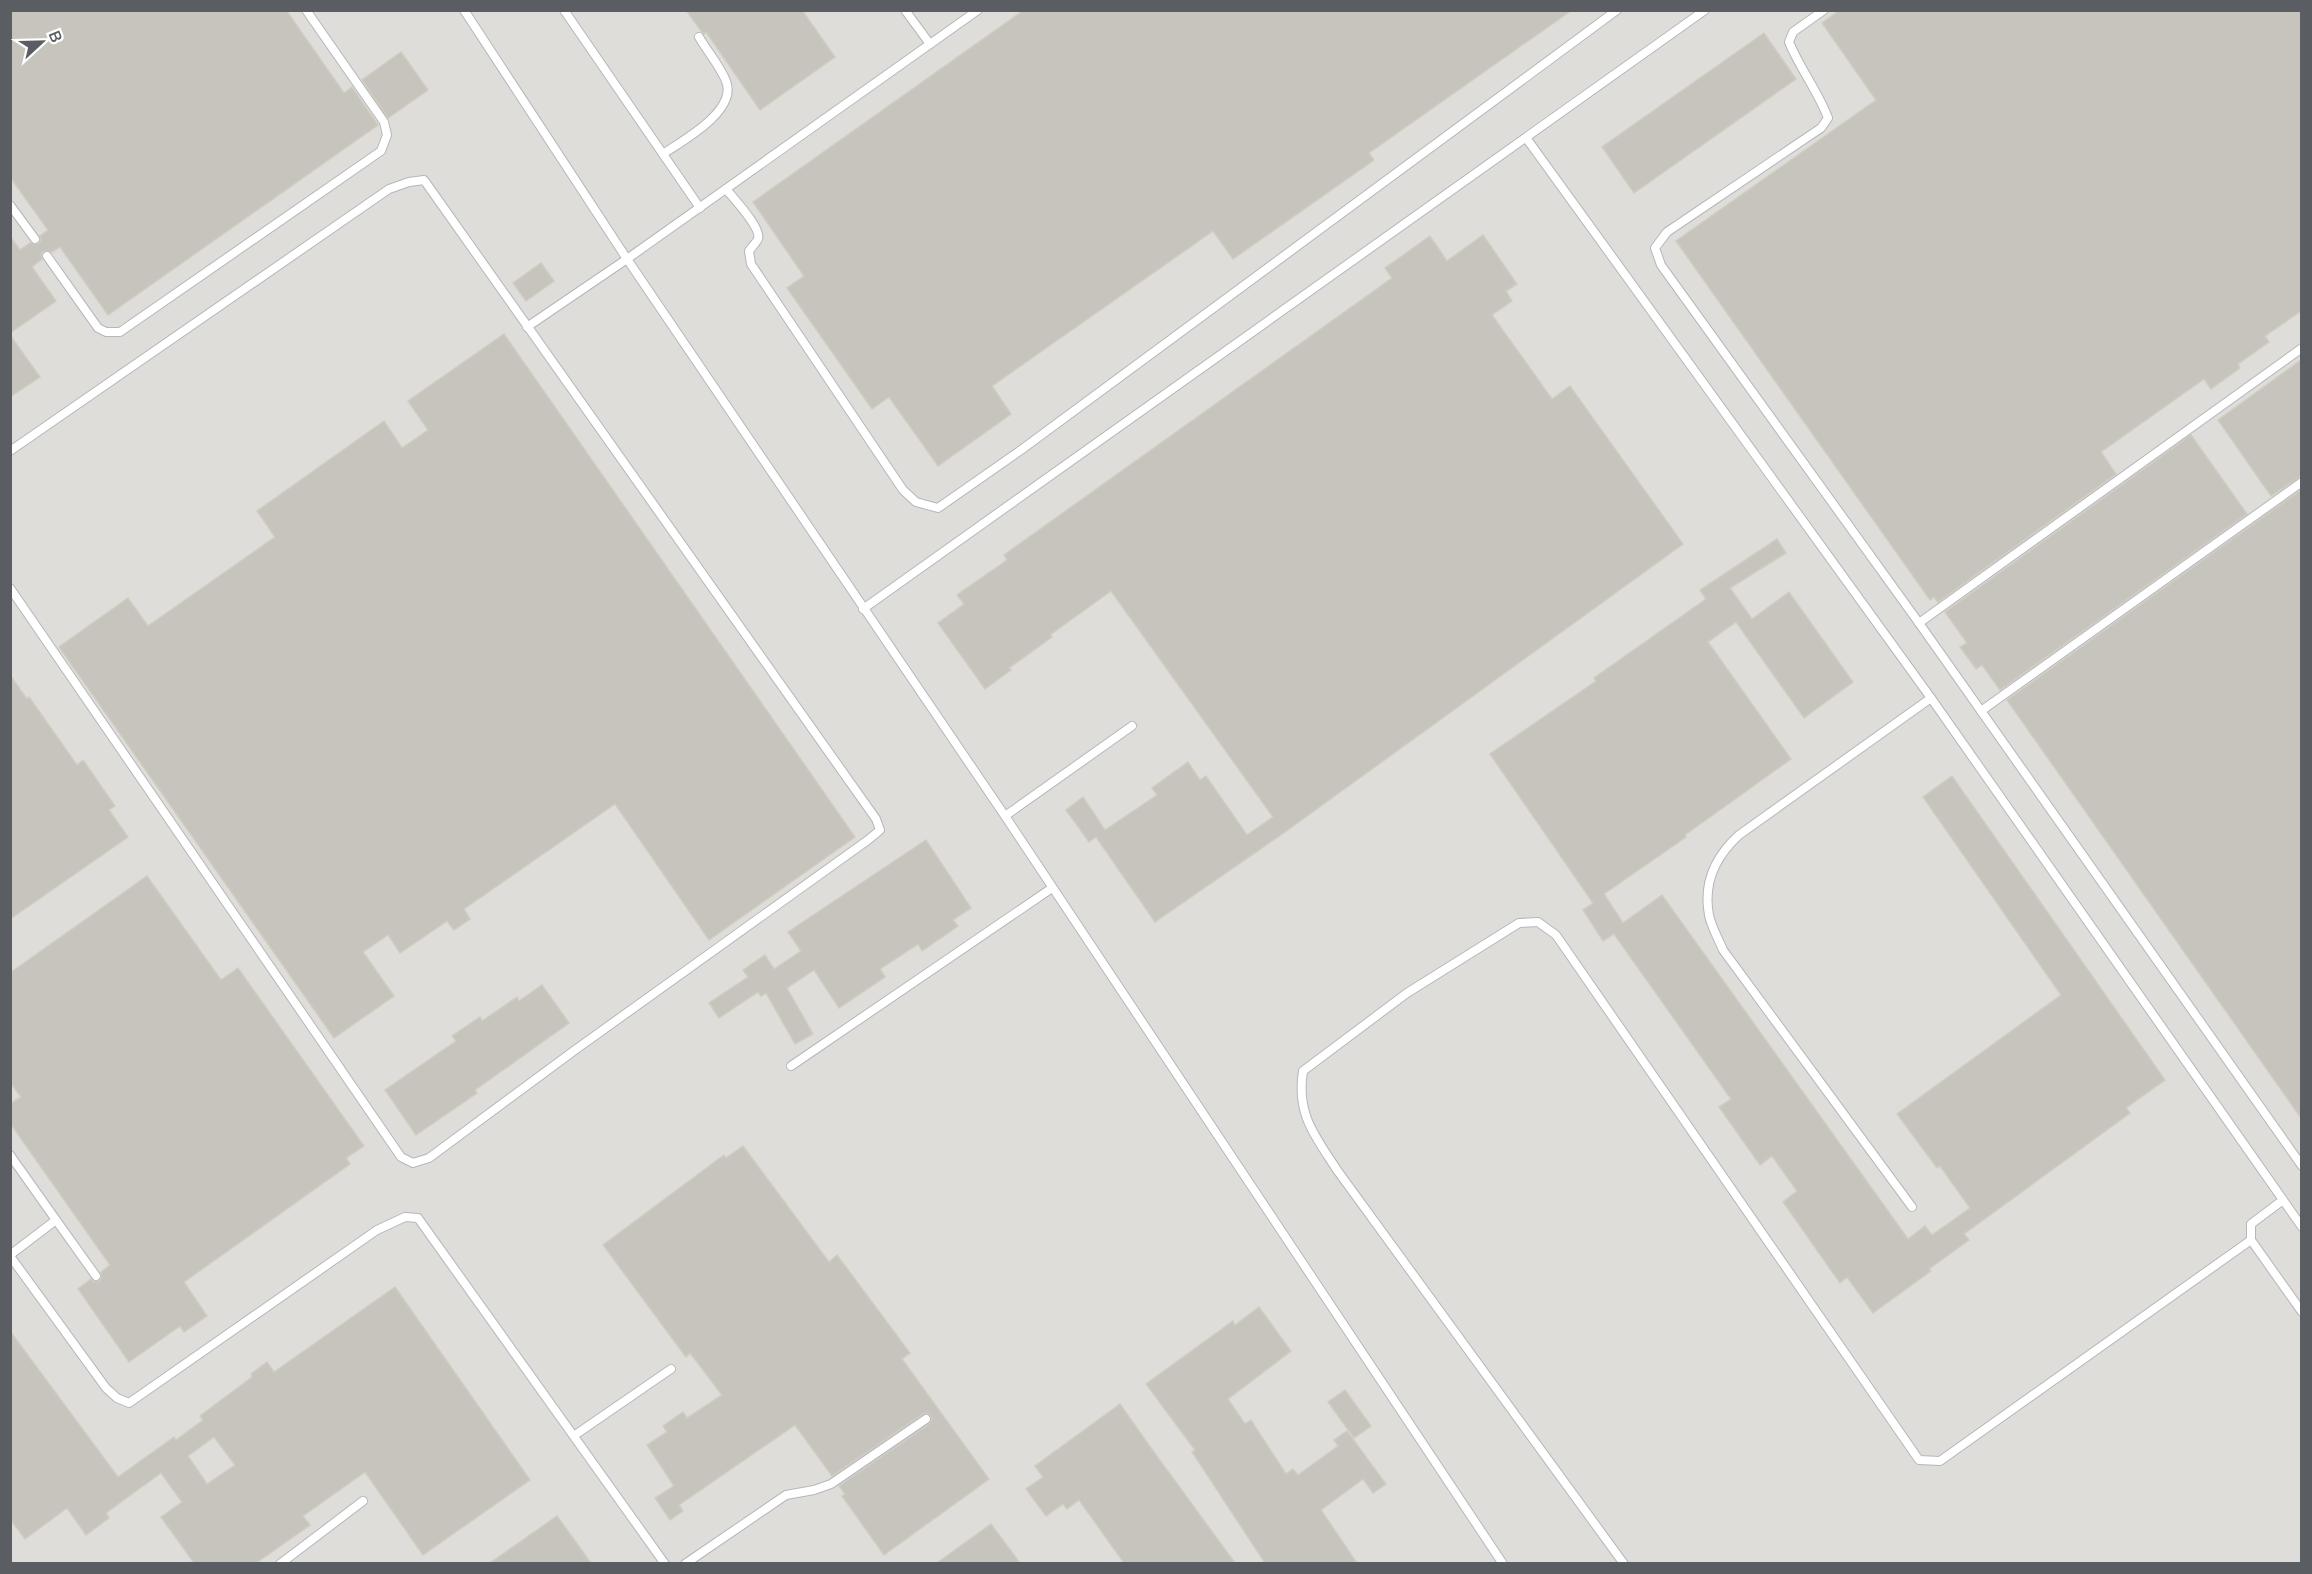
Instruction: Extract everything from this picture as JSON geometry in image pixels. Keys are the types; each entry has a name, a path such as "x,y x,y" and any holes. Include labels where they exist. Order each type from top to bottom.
{"lane":[{"path":"47,256 98,327 106,332 120,332 381,150 387,135 384,122 306,10"},
{"path":"464,10 627,259 1005,816 1503,1563"},
{"path":"564,10 700,208"},
{"path":"905,10 930,44"},
{"path":"527,327 700,208 978,10"},
{"path":"726,189 755,225 758,239 749,251 751,264 903,490 916,502 938,508 1031,443 1617,10"},
{"path":"863,609 1706,10"},
{"path":"1824,10 1793,32 1789,42 1794,56 1822,102 1828,118 1825,123 1821,128 1666,232 1654,248 1661,265 1919,623 2301,1166"},
{"path":"663,154 708,123 720,109 727,93 727,83 699,37"},
{"path":"1527,139 1931,698 2301,1227"},
{"path":"10,451 389,189 424,180 876,819 880,830 429,1158 412,1163 401,1157 10,588"},
{"path":"10,205 35,239"},
{"path":"1919,623 2301,348"},
{"path":"1981,711 2301,482"},
{"path":"1912,1207 1723,950 1709,916 1707,896 1712,869 1726,847 1739,835 1931,698"},
{"path":"1005,816 1132,726"},
{"path":"791,1066 1052,888"},
{"path":"1624,1563 1337,1170 1309,1128 1299,1092 1303,1071 1407,993 1519,923 1538,922 1556,935 1919,1460 1940,1461 2251,1240"},
{"path":"10,1155 96,1276"},
{"path":"2283,1200 2251,1224 2251,1240 2301,1312"},
{"path":"56,1220 10,1256 106,1388 117,1398 129,1403 377,1230 405,1217 418,1218 665,1563"},
{"path":"575,1435 671,1369"},
{"path":"685,1563 786,1495 831,1484 926,1419"},
{"path":"280,1563 363,1501"}],"shaded area":[{"path":"11,11 2301,11 2301,1563 11,1563"}],"building":[{"path":"10,10 286,10 344,93 352,87 378,125 108,315 60,247 52,252 44,251 41,254 42,259 32,267 56,301 10,333 10,236 20,250 30,243 38,244 41,241 40,236 48,230 10,177"},
{"path":"686,10 802,10 835,57 760,110 706,32 704,34 701,31"},
{"path":"1024,10 1572,10 1369,153 1374,160 1233,259 1213,231 992,386 1011,414 938,466 889,397 872,409 787,288 804,276 753,202"},
{"path":"1840,10 2301,10 2301,311 2265,336 2269,342 2238,364 2240,368 2211,389 2204,379 2101,452 2116,474 1938,602 1934,597 1930,600 1676,241 1876,100 1822,23"},
{"path":"1764,33 1796,79 1634,193 1602,147"},
{"path":"401,52 428,90 388,118 362,80"},
{"path":"1483,235 1517,284 1506,291 1512,301 1492,315 1552,399 1570,386 1683,544 1285,832 1155,922 1096,837 1089,842 1066,810 1083,797 1105,830 1157,795 1152,788 1188,762 1200,780 1206,776 1247,835 1273,817 1111,591 1050,635 1052,637 1009,668 1011,670 985,689 938,623 964,604 957,595 1007,560 1004,555 1392,278 1385,268 1430,236 1447,261"},
{"path":"541,263 554,281 526,301 513,283"},
{"path":"504,334 855,837 709,940 615,804 464,909 470,919 454,930 447,921 400,953 388,935 363,952 394,996 334,1038 59,647 128,598 148,626 275,537 257,511 384,421 402,448 428,430 408,401"},
{"path":"10,335 40,377 10,397"},
{"path":"2301,360 2301,476 2271,496 2218,420"},
{"path":"2191,435 2247,514 2000,690 1982,665 1976,669 1960,647 1967,643 1945,612"},
{"path":"2301,490 2301,1118 2007,700"},
{"path":"1777,539 1786,553 1730,588 1752,619 1789,592 1853,682 1804,718 1736,622 1708,642 1791,759 1604,894 1623,923 1662,895 1908,1239 1925,1226 1932,1235 1970,1208 1940,1166 1937,1168 1897,1114 2061,995 1923,797 1952,776 2165,1080 2126,1108 2130,1113 1964,1234 1969,1240 1873,1313 1847,1277 1840,1283 1783,1202 1797,1191 1772,1156 1760,1165 1719,1107 1731,1099 1614,934 1603,941 1583,910 1593,903 1490,754 1596,681 1594,678 1706,599 1700,590"},
{"path":"10,675 27,699 29,697 77,765 83,760 115,806 109,810 128,837 10,919"},
{"path":"926,840 971,908 953,920 958,926 922,951 918,944 880,969 885,977 839,1008 814,970 787,988 813,1034 795,1044 766,993 761,996 758,992 719,1018 709,1003 748,977 743,970 765,955 774,969 801,951 788,932"},
{"path":"147,876 221,980 238,968 364,1146 346,1158 350,1164 184,1282 207,1316 184,1332 180,1326 129,1362 78,1289 91,1279 94,1282 99,1281 102,1278 101,1272 110,1265 10,1123 10,1104 21,1097 10,1082 10,973"},
{"path":"542,985 569,1023 475,1090 477,1093 416,1135 385,1090 456,1041 452,1036 480,1017 482,1021 517,997 519,1001"},
{"path":"743,1146 829,1262 837,1255 910,1353 902,1359 989,1479 884,1555 842,1496 845,1494 839,1486 929,1424 932,1418 928,1413 923,1414 832,1476 795,1425 679,1505 683,1511 670,1520 655,1498 674,1486 647,1445 667,1432 663,1426 683,1412 687,1418 722,1395 690,1353 686,1357 603,1245 724,1155 726,1158"},
{"path":"395,1287 530,1480 423,1555 365,1472 303,1516 310,1525 256,1563 194,1563 161,1517 182,1502 161,1473 106,1513 109,1518 86,1535 67,1508 25,1539 10,1519 10,1331 118,1477 174,1437 176,1440 203,1420 200,1416 252,1377 251,1374 267,1362 274,1372","holes":["214,1437 235,1465 207,1484 188,1456"]},
{"path":"1259,1307 1291,1351 1228,1399 1245,1424 1251,1420 1286,1474 1293,1469 1298,1475 1338,1446 1334,1440 1347,1431 1386,1484 1373,1493 1363,1479 1321,1510 1357,1563 1265,1563 1192,1452 1195,1450 1146,1384 1233,1321 1235,1325"},
{"path":"1345,1390 1371,1426 1354,1438 1328,1402"},
{"path":"1120,1404 1235,1563 1124,1563 1079,1500 1067,1509 1063,1504 1046,1516 1026,1489 1043,1477 1035,1466"},
{"path":"557,1516 591,1563 490,1563"},
{"path":"991,1524 1020,1563 937,1563"}]}
